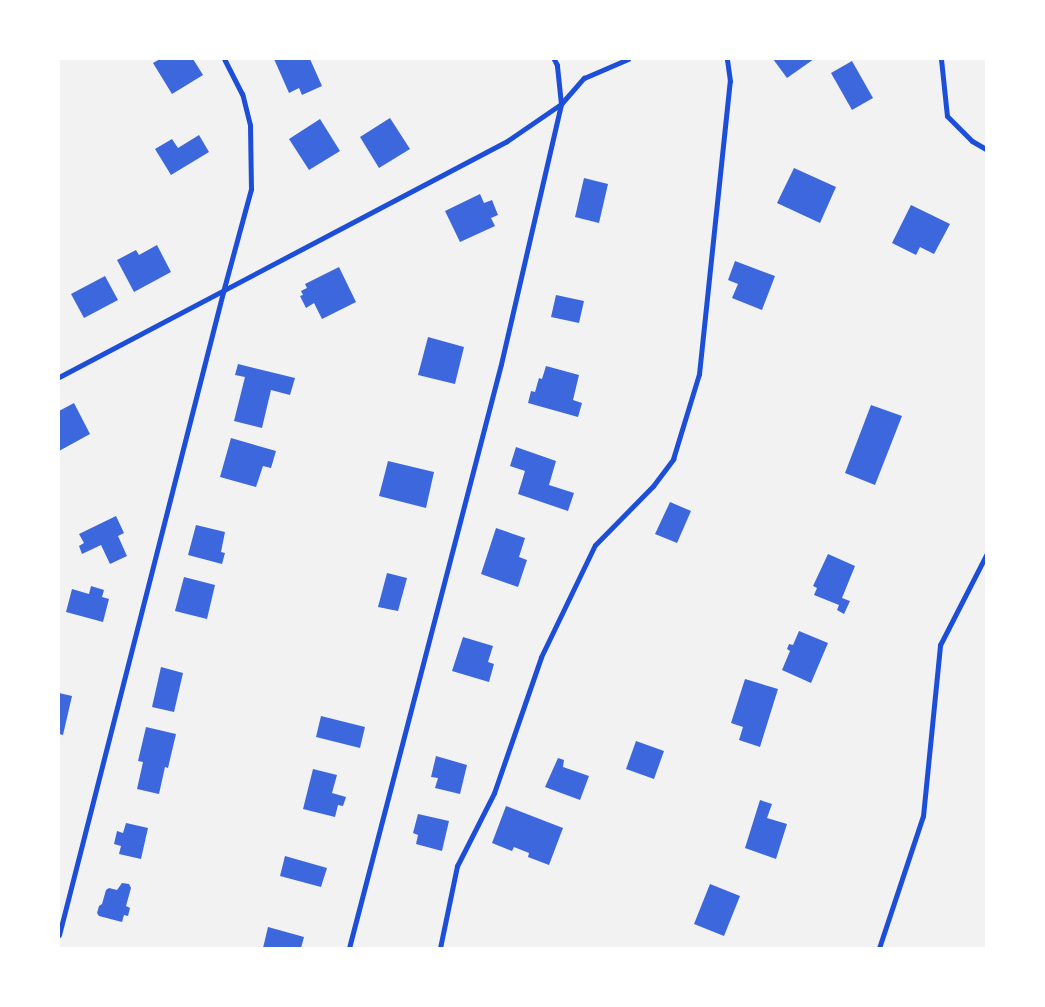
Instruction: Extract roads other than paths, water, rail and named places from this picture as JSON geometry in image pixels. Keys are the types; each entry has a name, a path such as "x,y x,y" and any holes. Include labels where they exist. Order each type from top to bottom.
{"street":[{"path":"59,935 251,189 250,125 242,94 224,59"},
{"path":"349,948 501,364 560,104 557,65 554,59"},
{"path":"59,377 507,141 560,104 584,78 628,59"},
{"path":"440,948 457,866 494,793 541,657 595,545 653,486 673,459 699,374 730,81 727,59"},
{"path":"941,59 947,116 972,141 986,149"},
{"path":"879,948 923,816 940,645 986,555"}]}
